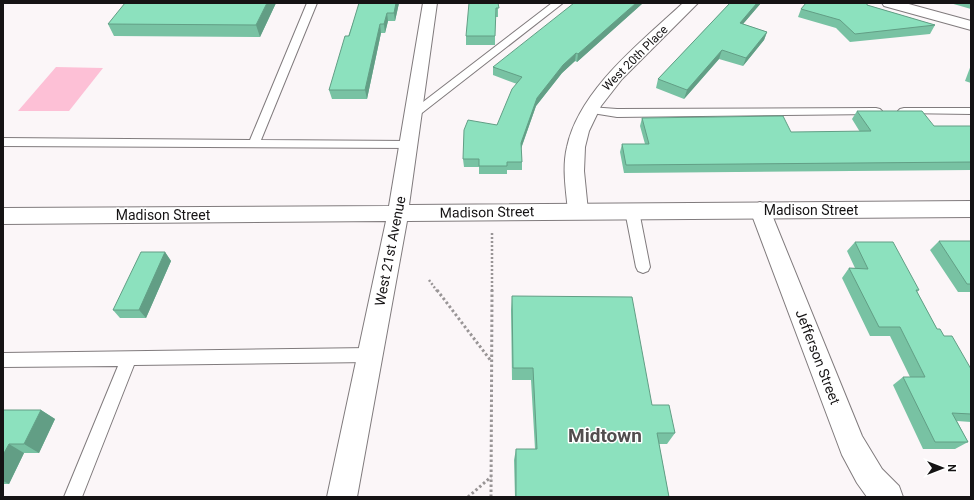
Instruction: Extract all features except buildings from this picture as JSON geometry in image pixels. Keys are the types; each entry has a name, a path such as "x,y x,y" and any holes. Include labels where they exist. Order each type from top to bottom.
{"street":[{"name":"West 21st Avenue","path":"342,497 398,213 430,3"},
{"name":"West 20th Place","path":"578,211 574,180 576,148 584,122 596,98 610,81 691,3"},
{"path":"889,3 971,26"},
{"name":"Madison Street","path":"3,216 971,209"},
{"name":"Jefferson Street","path":"760,210 852,445 865,468 884,494 888,497"}],"lane":[{"path":"254,144 312,3"},
{"path":"414,114 558,3"},
{"path":"590,110 617,113 971,111"},
{"path":"3,142 409,146"},
{"path":"632,211 643,267"},
{"path":"3,360 370,355"},
{"path":"73,497 129,358"}],"path":[{"path":"491,497 492,232"},
{"path":"430,280 492,361"},
{"path":"468,497 491,476"}],"shaded area":[{"path":"56,67 103,68 69,111 18,111"}],"district":[{"name":"Midtown","path":"605,435"}]}
